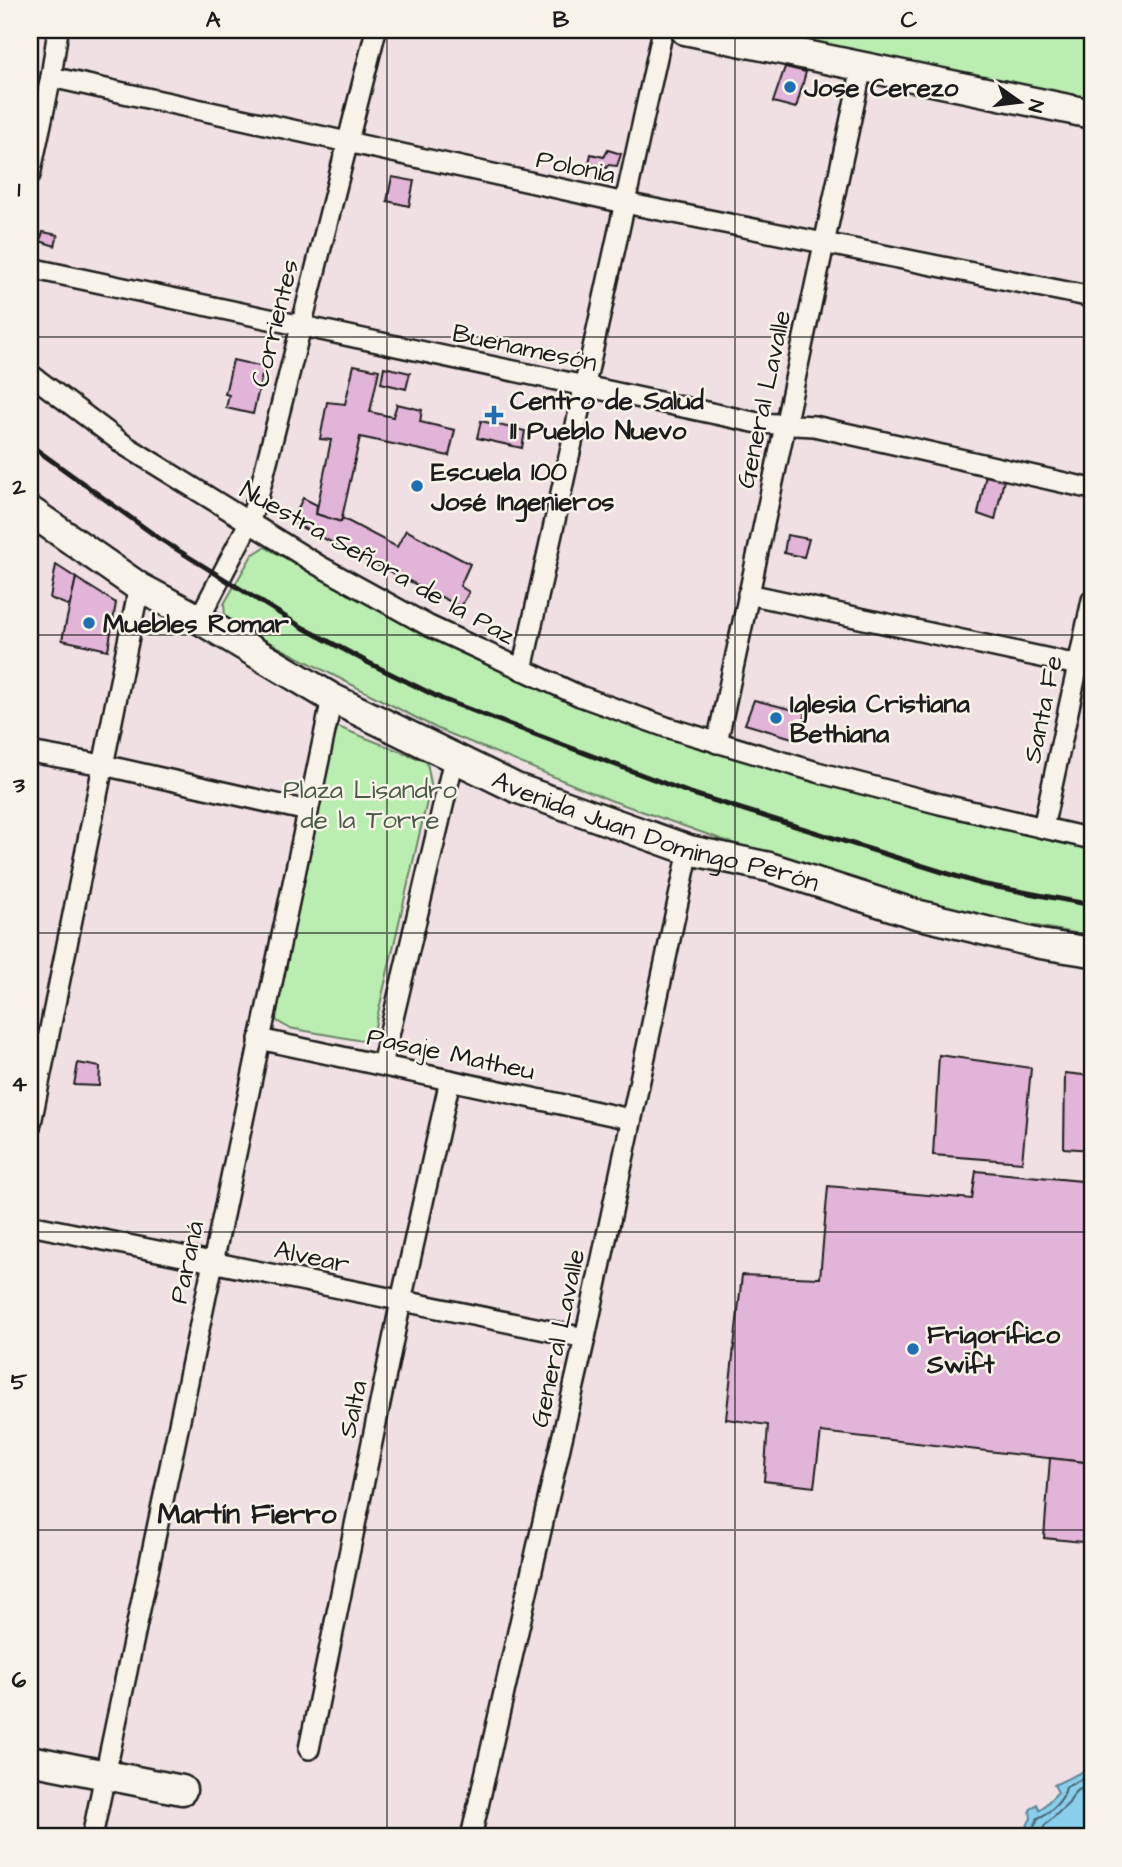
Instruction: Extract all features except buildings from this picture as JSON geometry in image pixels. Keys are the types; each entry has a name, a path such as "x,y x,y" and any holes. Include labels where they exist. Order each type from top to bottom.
{"street":[{"path":"30,175 58,30"},
{"name":"Corrientes","path":"198,619 249,523 258,497 376,30"},
{"path":"522,670 663,30"},
{"path":"685,30 1092,114"},
{"name":"General Lavalle","path":"717,743 862,67"},
{"name":"Polonia","path":"51,77 625,203 1092,298"},
{"name":"Buenamesón","path":"30,268 758,424 814,426 1092,489"},
{"name":"Nuestra Señora de la Paz","path":"30,374 126,446 318,565 429,626 580,696 717,743 842,778 1092,839"},
{"name":"Avenida Juan Domingo Perón","path":"30,511 139,587 332,698 516,788 689,850 769,867 916,914 1040,944 1092,952"},
{"path":"30,1128 139,587"},
{"path":"748,594 1085,667"},
{"name":"Santa Fe","path":"1043,828 1085,667 1092,600"},
{"name":"Paraná","path":"92,1837 332,698"},
{"path":"30,752 103,765 308,811"},
{"path":"382,1065 454,759"},
{"name":"General Lavalle","path":"471,1837 584,1338 689,850"},
{"name":"Pasaje Matheu","path":"260,1039 631,1119"},
{"name":"Salta","path":"309,1749 401,1301 450,1080"},
{"name":"Alvear","path":"30,1225 584,1338"},
{"path":"30,1760 182,1790"}],"green space":[{"path":"685,30 1092,30 1092,114"},
{"path":"265,547 454,648 587,708 761,765 973,823 1092,849 1092,936 981,916 800,867 610,800 436,728 249,632 225,616 224,604 252,555"},
{"name":"Plaza Lisandro de la Torre","path":"338,727 427,762 431,784 373,1035 363,1041 289,1028 277,1021 273,1009 329,735"}],"water":[{"path":"1092,1767 1092,1837 1021,1837 1031,1818 1030,1810 1037,1804 1040,1810 1058,1792 1054,1785"}],"railway":[{"path":"30,445 160,539 300,626 442,699 690,793 981,884 1092,905"}],"place":[{"name":"Jose Cerezo","path":"790,87"},
{"name":"Centro de Salud 11 Pueblo Nuevo","path":"494,415"},
{"name":"Escuela 100 José Ingenieros","path":"417,486"},
{"name":"Muebles Romar","path":"89,623"},
{"name":"Iglesia Cristiana Bethiana","path":"776,718"},
{"name":"Frigorífico Swift","path":"913,1349"}],"district":[{"name":"Martín Fierro","path":"247,1513"}]}
